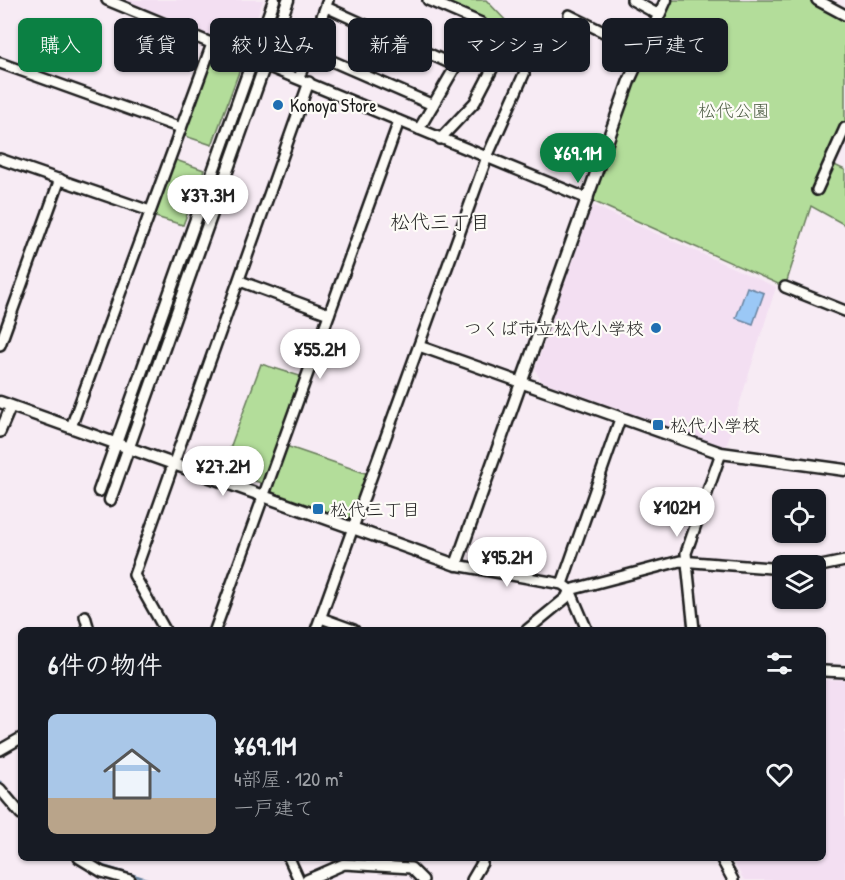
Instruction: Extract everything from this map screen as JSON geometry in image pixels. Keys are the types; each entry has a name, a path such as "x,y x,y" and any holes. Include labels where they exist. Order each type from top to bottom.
{"street":[{"path":"107,0 210,43"},
{"path":"268,18 274,0"},
{"path":"282,18 288,0"},
{"path":"428,0 469,18"},
{"path":"632,0 659,15"},
{"path":"658,18 666,0"},
{"path":"817,0 845,15"},
{"path":"321,18 327,3 444,60"},
{"path":"569,15 602,31"},
{"path":"71,427 210,49"},
{"path":"0,63 181,128"},
{"path":"336,63 433,105"},
{"path":"99,491 248,72"},
{"path":"110,500 264,72"},
{"path":"282,72 588,200"},
{"path":"299,78 301,72"},
{"path":"419,129 452,72"},
{"path":"440,139 474,102 490,72"},
{"path":"456,565 634,72"},
{"path":"317,627 487,157 524,74"},
{"path":"163,627 134,575 309,82"},
{"path":"216,627 399,121"},
{"path":"817,190 845,128"},
{"path":"0,159 150,211"},
{"path":"0,345 60,180"},
{"path":"240,281 329,314"},
{"path":"785,287 845,311"},
{"path":"419,346 721,453 845,470"},
{"path":"0,432 5,404 456,565 566,587 687,561 772,567"},
{"path":"531,627 566,598 566,587 620,419"},
{"path":"694,627 686,553 721,453"},
{"path":"826,565 845,561"},
{"path":"566,587 586,627"},
{"path":"85,616 88,627"},
{"path":"321,618 346,627"},
{"path":"826,671 845,672"},
{"path":"0,750 18,740"},
{"path":"0,789 18,810"},
{"path":"84,861 102,872 130,880"},
{"path":"290,861 299,880"},
{"path":"411,868 415,861"},
{"path":"723,861 733,880"},
{"path":"472,880 482,863"},
{"path":"307,880 344,864 411,868 423,880"}],"shaded area":[{"path":"123,0 263,0 257,18 210,18 210,36 198,31 198,18 166,18"},
{"name":"つくば市立松代小学校","path":"592,205 776,287 726,447 541,381 535,369"},
{"path":"845,679 845,880 744,880 733,861 826,861 826,680"}],"green space":[{"path":"440,0 486,0 503,18 478,18"},
{"name":"松代公園","path":"666,0 817,0 845,15 845,128 828,162 845,170 845,225 811,206 785,287 588,199 638,72 728,72 728,18 659,18"},
{"path":"210,57 210,72 239,72 212,145 182,135"},
{"path":"173,159 204,170 183,225 152,216"},
{"path":"261,364 303,377 264,484 222,470"},
{"path":"286,446 368,474 349,519 274,494 270,489"}],"water":[{"path":"747,287 764,293 753,324 736,318"}],"waterway":[{"path":"0,782 18,803"},
{"path":"93,861 102,866 149,880"}],"place":[{"name":"Konoya Store","path":"278,105"},
{"name":"つくば市立松代小学校","path":"656,328"},
{"name":"松代小学校","path":"658,425"},
{"name":"松代三丁目","path":"318,509"}],"district":[{"name":"松代三丁目","path":"440,221"}]}
